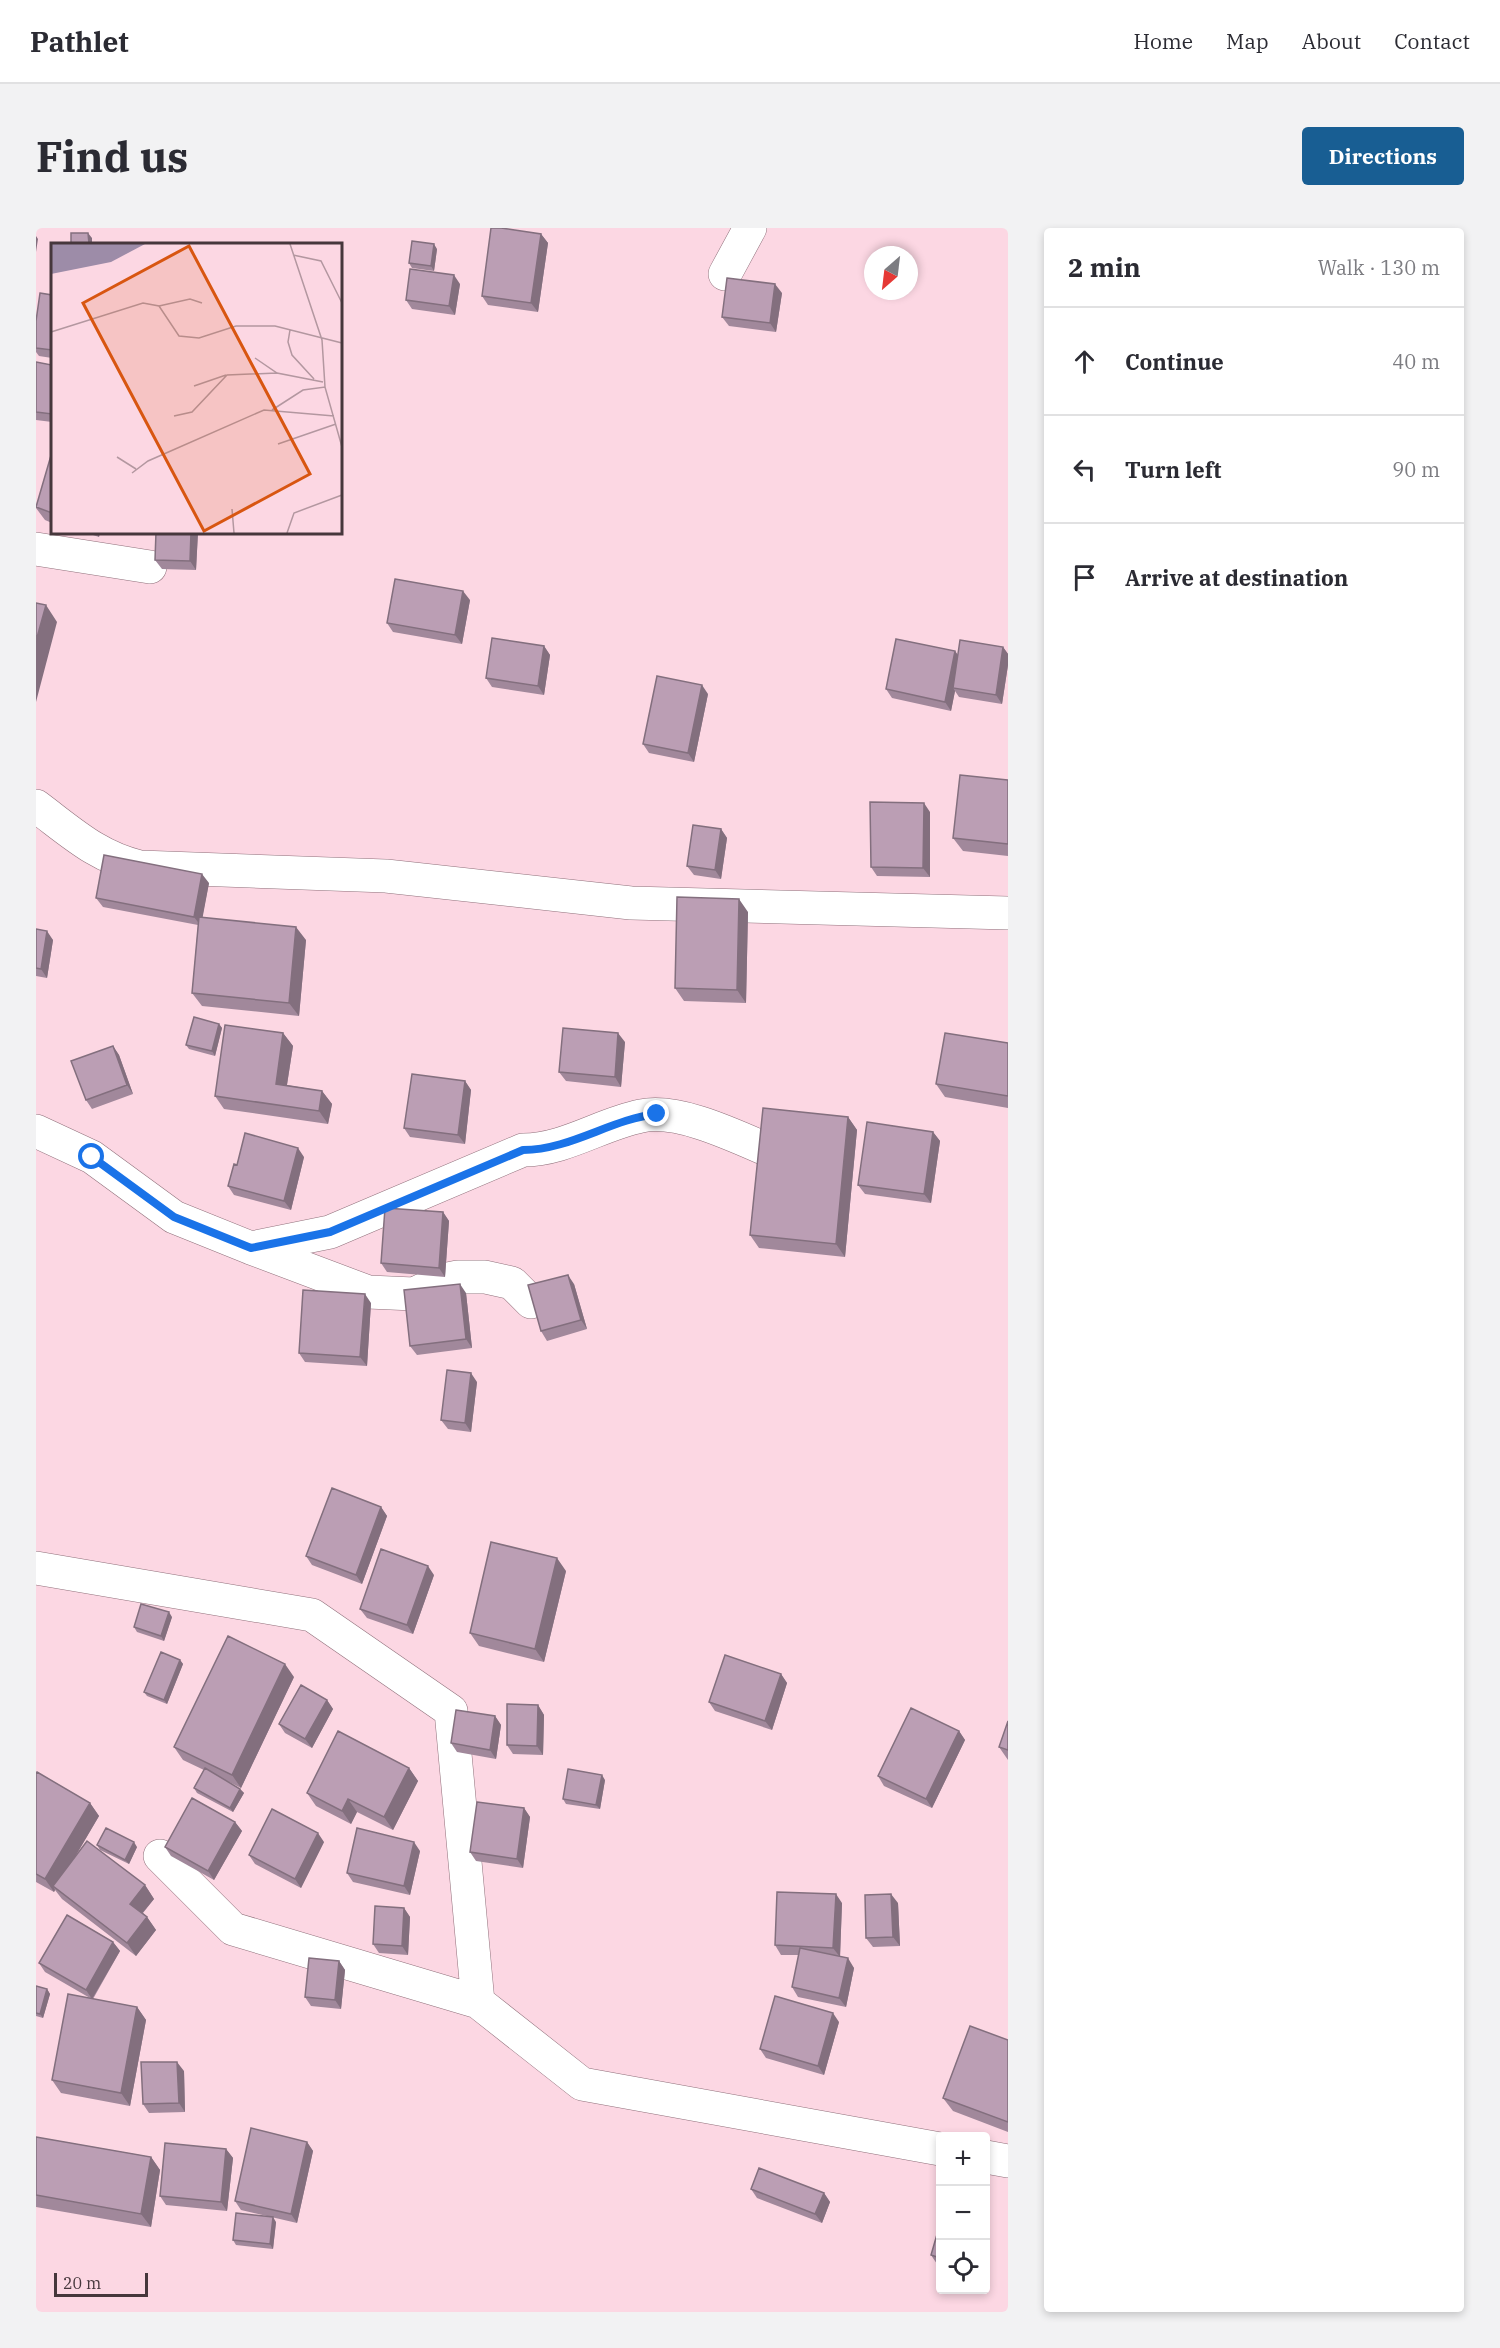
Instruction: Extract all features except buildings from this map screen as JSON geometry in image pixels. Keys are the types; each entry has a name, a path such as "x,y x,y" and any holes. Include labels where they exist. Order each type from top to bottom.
{"street":[{"path":"725,274 750,228"},
{"path":"36,549 150,567"},
{"path":"36,806 102,855 141,867 386,876 632,903 1008,913"},
{"path":"36,831 68,830"},
{"path":"251,1248 330,1232 523,1150 552,1147 641,1116 657,1114 687,1118 789,1159"},
{"path":"36,1131 92,1157 174,1217 368,1292 414,1294 443,1280 458,1276 485,1277 512,1283 531,1302"},
{"path":"36,1568 312,1615 451,1711 478,2002"},
{"path":"160,1856 233,1929 478,2002 582,2084 936,2148"},
{"path":"990,2158 1008,2161"}],"route":[{"path":"92,1157 174,1217 251,1248 330,1232 523,1150 552,1147 641,1116 657,1114"}]}
